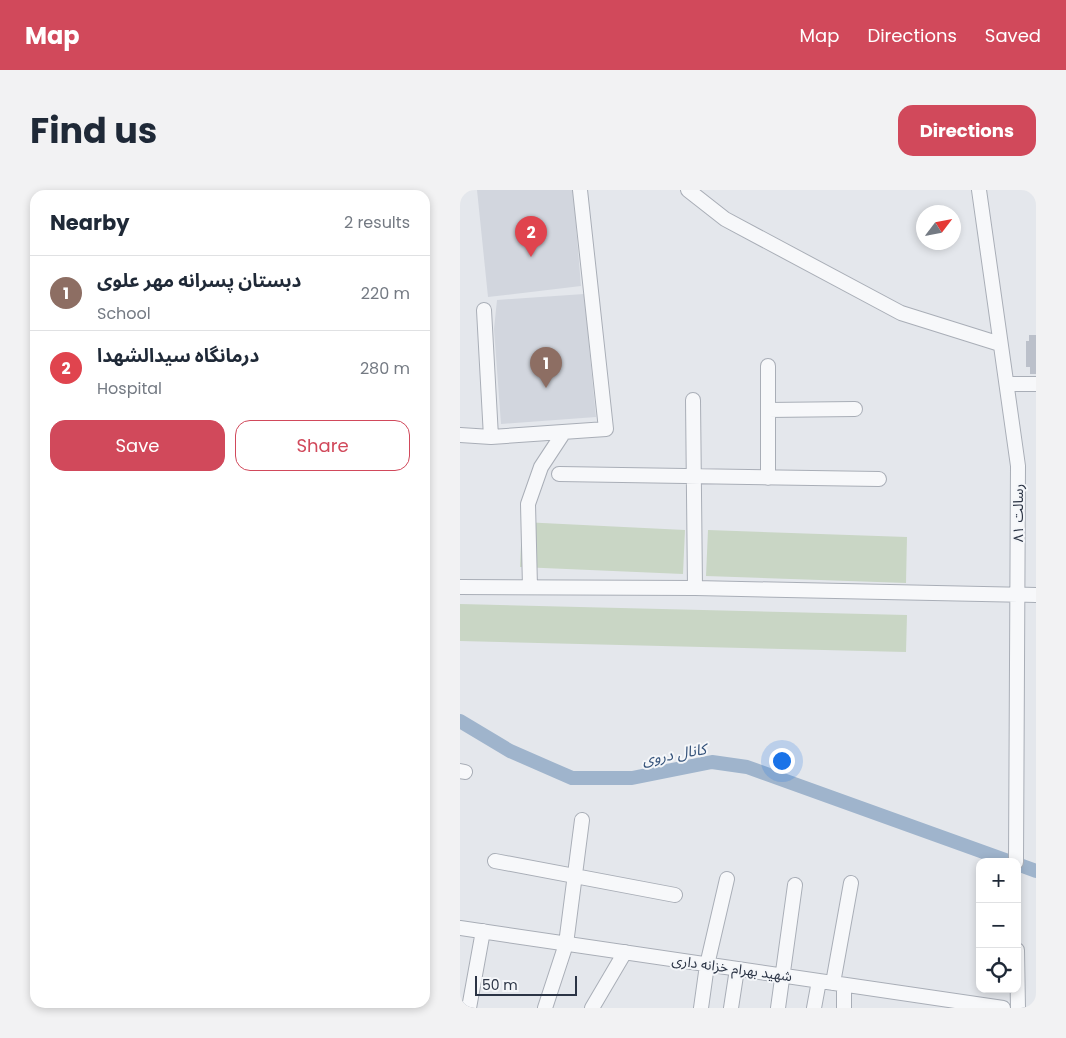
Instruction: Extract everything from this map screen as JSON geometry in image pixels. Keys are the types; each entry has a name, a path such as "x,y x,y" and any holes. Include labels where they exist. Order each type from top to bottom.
{"street":[{"path":"460,435 491,437 606,429 580,190"},
{"path":"688,190 725,219 901,313 1000,344"},
{"name":"رسالت ۸۱","path":"978,190 1018,466 1016,858"},
{"path":"484,310 491,437"},
{"path":"768,366 768,478"},
{"path":"1007,384 1036,384"},
{"path":"693,400 695,588"},
{"path":"768,410 855,410"},
{"path":"530,587 528,504 541,467 564,432"},
{"path":"559,474 879,480"},
{"path":"460,587 695,588 1036,595"},
{"path":"545,1008 566,944 582,820"},
{"path":"495,861 675,895"},
{"path":"702,1008 707,965 727,879"},
{"path":"844,1008 838,984 851,883"},
{"path":"778,1008 795,885"},
{"name":"شهید بهرام خزانه داری","path":"460,928 1003,1008"},
{"path":"469,1008 483,931"},
{"path":"592,1008 624,952"},
{"path":"731,1008 737,969"},
{"path":"814,1008 819,981"},
{"path":"1018,993 1018,1008"}],"shaded area":[{"path":"477,190 573,190 581,286 488,297"},
{"path":"584,294 596,417 501,424 494,329 497,300"}],"green space":[{"path":"522,522 685,530 683,574 520,567"},
{"path":"708,530 907,537 906,583 706,576"},
{"path":"460,604 907,615 906,652 460,641"}],"building":[{"path":"1029,335 1036,335 1036,374 1030,374 1030,367 1026,367 1026,341 1029,341"}],"waterway":[{"name":"کانال دروی","path":"460,721 510,751 572,778 632,778 712,762 747,767 1000,858"},
{"name":"کانال دروی","path":"1021,865 1036,871"}],"place":[{"name":"درمانگاه سیدالشهدا","path":"531,257"},
{"name":"دبستان پسرانه مهر علوی","path":"546,388"}]}
